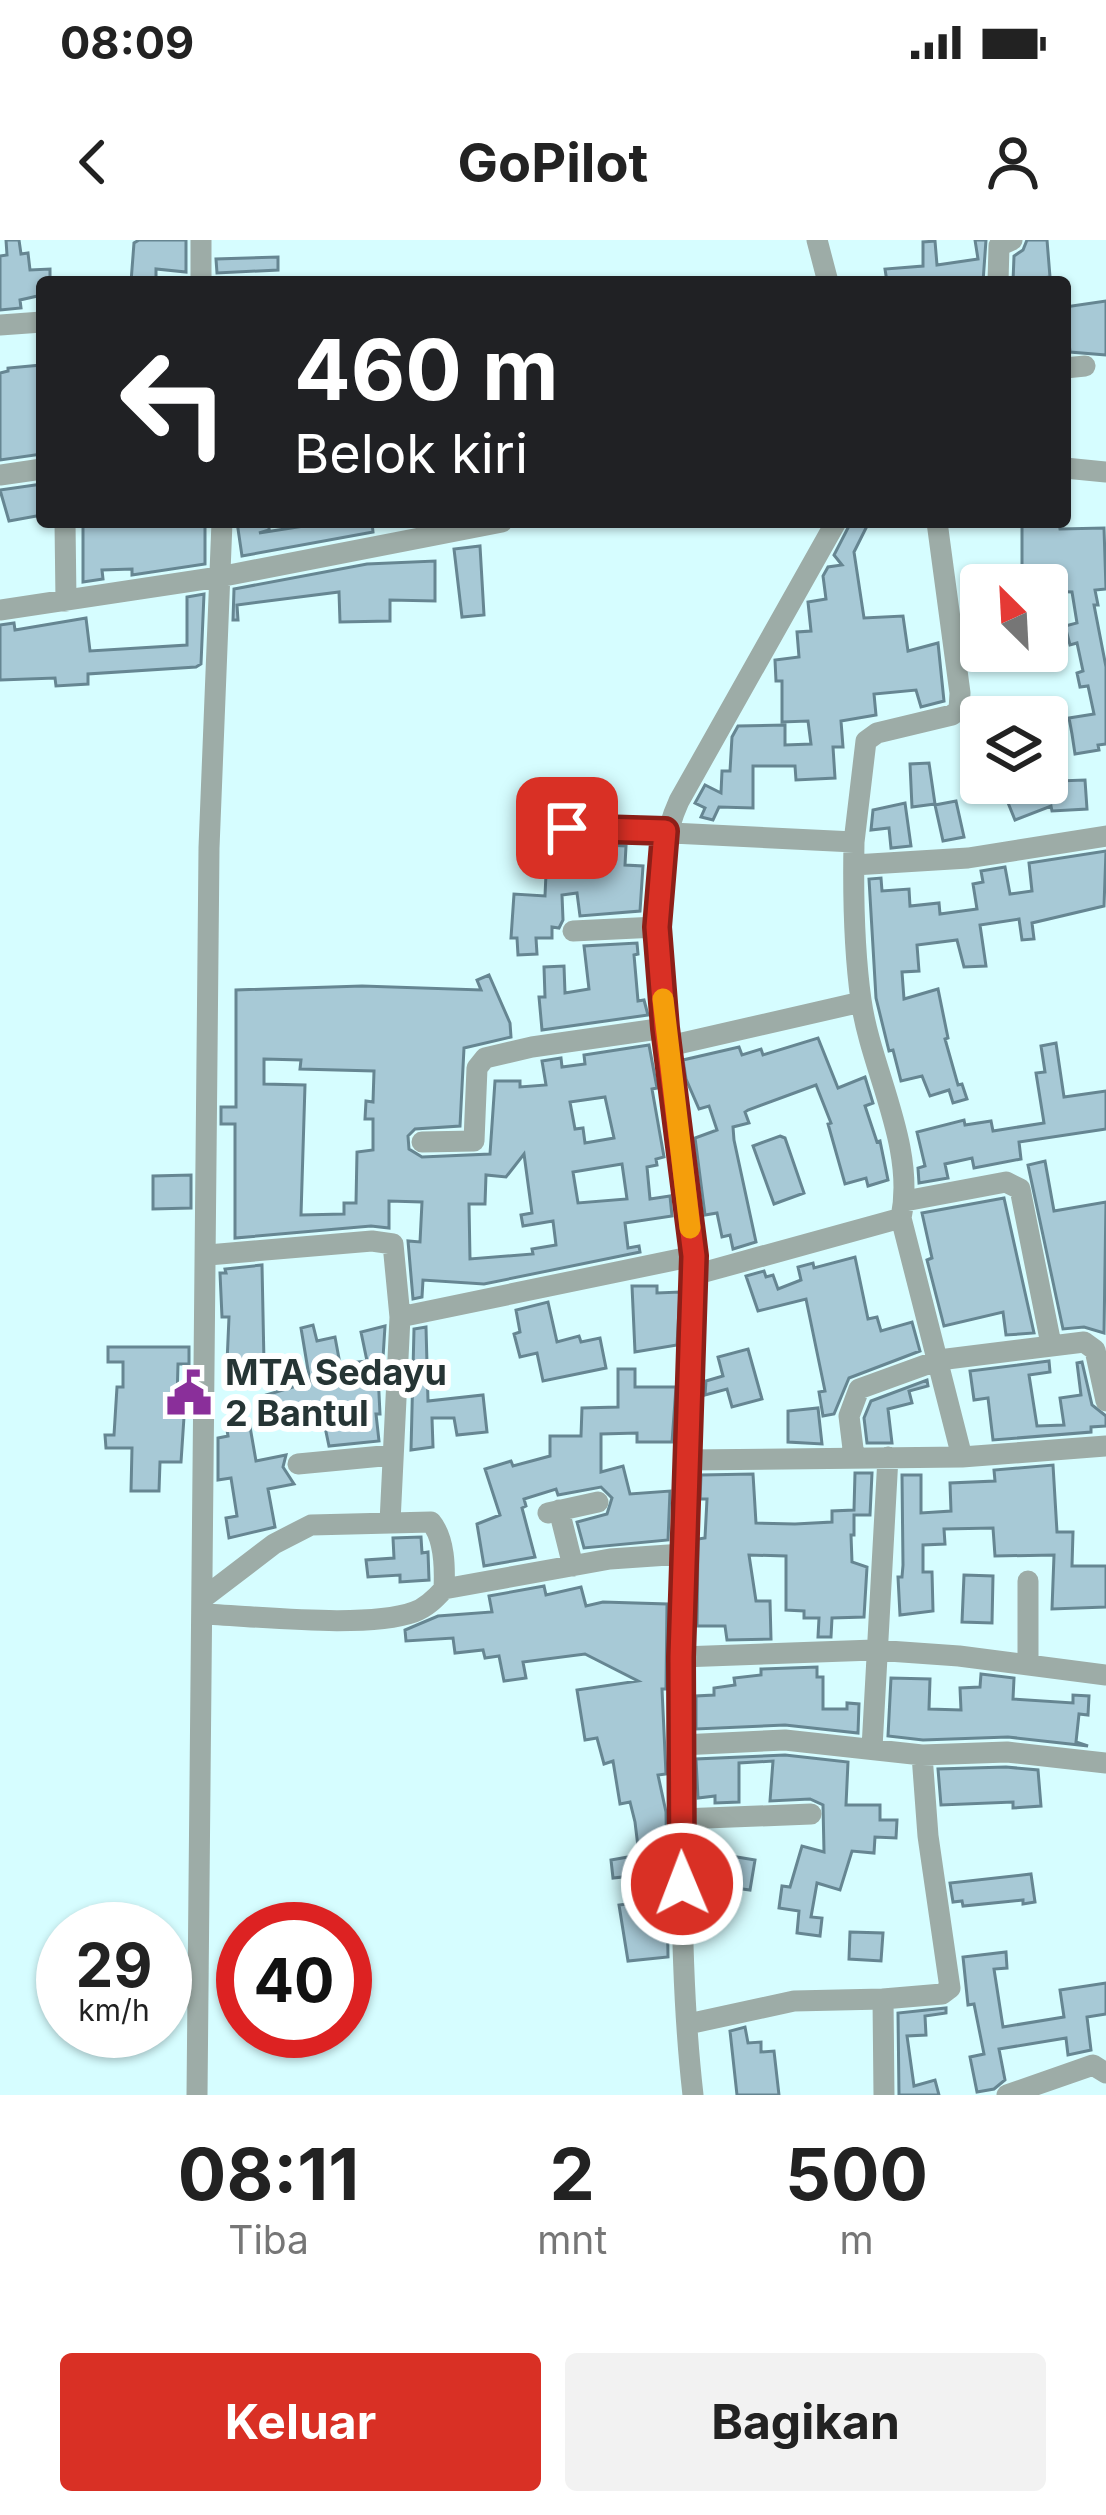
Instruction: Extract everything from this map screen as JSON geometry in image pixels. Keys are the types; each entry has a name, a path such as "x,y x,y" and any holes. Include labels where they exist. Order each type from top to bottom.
{"street":[{"path":"201,240 201,276"},
{"path":"818,240 827,276"},
{"path":"998,276 999,246 1012,240"},
{"path":"0,326 36,323"},
{"path":"1071,469 1106,472"},
{"path":"0,475 36,470"},
{"path":"64,528 66,602"},
{"path":"197,2095 209,848 222,528"},
{"path":"0,610 219,578 472,528"},
{"path":"693,2095 681,1819 681,1657 694,1266 657,927 665,831 833,528"},
{"path":"938,528 959,710 877,733 866,741 854,854 861,1002 898,1141 903,1210 921,1302 962,1457"},
{"path":"561,862 567,828 665,831 854,854 968,858 1106,836"},
{"path":"573,931 657,927"},
{"path":"422,1142 474,1141 479,1062 525,1048 667,1037 861,1002"},
{"path":"400,1317 694,1266 1006,1182 1020,1189 1051,1344"},
{"path":"208,1255 390,1243 400,1317 390,1522"},
{"path":"854,1457 849,1416 859,1389 939,1360 1099,1339 1106,1402"},
{"path":"687,1460 962,1457 1106,1446"},
{"path":"298,1464 393,1455"},
{"path":"872,1748 888,1456"},
{"path":"573,1566 554,1512 598,1502"},
{"path":"202,1601 298,1530 325,1523 424,1520 437,1528 444,1589"},
{"path":"202,1601 314,1619 394,1617 422,1610 444,1589 610,1559 683,1554"},
{"path":"1028,1581 1028,1665"},
{"path":"681,1657 874,1650 1106,1675"},
{"path":"681,1745 760,1740 922,1755 1007,1753 1106,1763"},
{"path":"688,2024 794,2001 883,1999 942,1994 950,1988 928,1836 922,1755"},
{"path":"681,1819 811,1814"},
{"path":"883,1999 884,2095"},
{"path":"1007,2095 1093,2065 1105,2070"}],"building":[{"path":"6,240 19,240 21,254 28,253 30,270 50,269 50,276 36,276 36,296 20,300 21,308 0,310 0,256 7,255"},
{"path":"186,240 186,272 156,269 156,276 131,276 134,243"},
{"path":"975,240 986,240 983,276 886,276 885,269 923,266 923,242 935,241 937,265 978,259"},
{"path":"1027,240 1047,240 1050,276 1013,276 1014,256"},
{"path":"278,257 278,270 217,273 216,259"},
{"path":"1106,301 1106,355 1071,352 1071,306"},
{"path":"36,366 36,455 0,460 0,373"},
{"path":"36,485 36,516 9,521 0,490"},
{"path":"83,528 205,528 205,564 132,575 132,569 102,570 103,579 83,582"},
{"path":"238,528 269,528 259,533 373,528 373,532 242,556"},
{"path":"848,528 866,528 854,552 864,618 903,616 908,651 938,643 944,701 921,707 916,690 874,694 876,715 841,721 843,747 833,747 835,778 796,780 795,766 753,766 753,808 719,807 713,820 701,817 705,808 695,803 705,785 721,793 722,771 730,771 732,737 738,726 785,725 785,745 811,744 808,721 782,722 782,681 776,681 775,660 799,657 797,632 811,631 808,602 826,599 823,576 828,567 842,565 834,555"},
{"path":"1022,528 1104,528 1106,589 1095,590 1098,605 1094,605 1106,667 1106,744 1075,754 1069,718 1094,714 1088,686 1080,687 1077,673 1083,671 1077,643 1070,645 1068,637 1068,625 1077,623 1072,592 1068,592 1068,564 1022,564"},
{"path":"480,546 484,615 462,617 454,549"},
{"path":"435,561 435,601 390,600 390,621 340,622 339,592 237,605 238,620 233,620 234,589 367,564"},
{"path":"204,594 201,664 196,667 88,674 88,684 56,686 55,678 0,680 0,625 14,623 15,630 86,618 90,651 187,645 187,597"},
{"path":"929,763 935,804 912,807 910,764"},
{"path":"1085,780 1087,809 1052,811 1051,806 1015,820 1009,804 1068,804 1068,781"},
{"path":"956,801 964,837 943,841 935,805"},
{"path":"905,803 911,846 891,848 889,828 871,830 873,810"},
{"path":"577,846 626,846 625,865 643,866 640,911 580,916 577,893 562,895 563,920 559,928 552,927 552,938 536,938 537,954 518,955 517,938 511,938 514,894 545,896 546,874 569,875 576,864"},
{"path":"1106,851 1104,906 1032,923 1034,939 1022,940 1019,919 980,925 986,966 964,967 957,940 917,945 919,971 902,972 904,999 938,989 945,1039 958,1085 962,1084 967,1099 953,1103 949,1090 930,1096 922,1076 901,1081 876,998 869,879 881,878 882,891 909,889 910,906 939,903 940,914 977,909 973,884 983,882 981,871 1005,867 1010,894 1032,891 1029,863"},
{"path":"637,943 638,1001 644,1000 648,1015 542,1030 539,997 545,997 544,967 564,966 565,993 589,989 584,946"},
{"path":"489,975 510,1023 511,1037 464,1048 460,1126 415,1129 408,1136 409,1149 422,1157 490,1154 495,1081 520,1081 520,1087 546,1085 542,1061 561,1058 562,1067 585,1064 584,1055 649,1045 664,1157 647,1167 650,1199 670,1196 672,1216 625,1223 628,1248 639,1246 640,1252 484,1284 423,1280 422,1297 413,1299 408,1241 420,1242 422,1202 389,1201 389,1228 235,1238 235,1124 221,1124 221,1107 236,1107 236,990 362,986 481,990 477,980","holes":["264,1059 301,1060 300,1069 374,1071 373,1102 366,1101 365,1119 373,1119 373,1150 357,1152 356,1203 344,1203 344,1214 301,1215 305,1085 264,1084","605,1097 614,1138 585,1143 583,1128 575,1129 570,1102","524,1154 532,1213 521,1215 523,1226 553,1221 556,1245 532,1249 533,1254 470,1259 469,1204 485,1204 486,1175 506,1177","622,1164 627,1199 578,1203 573,1172"]},
{"path":"818,1038 838,1088 865,1077 873,1103 865,1106 880,1141 888,1180 868,1186 866,1178 845,1184 831,1123 816,1085 748,1110 749,1123 733,1127 756,1242 733,1249 730,1235 722,1237 717,1213 705,1215 695,1138 717,1130 709,1106 699,1109 683,1060 739,1047 742,1055 761,1049 763,1055"},
{"path":"1056,1043 1064,1097 1106,1091 1106,1129 1019,1142 1021,1159 974,1168 972,1158 945,1164 948,1178 919,1183 918,1168 925,1166 917,1132 964,1120 965,1125 991,1121 993,1131 1044,1123 1036,1073 1045,1072 1041,1046"},
{"path":"785,1138 804,1193 774,1204 753,1146"},
{"path":"1045,1161 1054,1211 1106,1202 1104,1333 1084,1327 1063,1329 1028,1165"},
{"path":"191,1175 191,1208 153,1209 153,1176"},
{"path":"1004,1198 1034,1333 1006,1335 1003,1312 944,1326 927,1260 932,1258 922,1213"},
{"path":"855,1257 868,1319 877,1317 881,1331 912,1322 920,1351 849,1378 834,1414 823,1416 819,1392 825,1391 806,1299 758,1311 746,1276 764,1271 766,1277 773,1275 778,1289 801,1280 798,1267 813,1263 814,1268"},
{"path":"262,1265 264,1363 258,1363 258,1370 244,1370 244,1379 231,1379 229,1317 222,1317 220,1273"},
{"path":"632,1286 657,1286 657,1293 680,1292 677,1345 635,1352"},
{"path":"548,1302 557,1342 579,1336 581,1342 600,1338 606,1368 543,1381 537,1353 520,1357 514,1334 520,1332 516,1310"},
{"path":"313,1325 317,1341 335,1337 340,1364 367,1361 361,1332 385,1326 382,1374 378,1374 379,1441 329,1446 321,1408 308,1411 306,1405 275,1413 269,1407 266,1395 310,1382 301,1328"},
{"path":"426,1327 428,1401 483,1395 487,1432 457,1435 454,1418 432,1418 433,1447 411,1450 414,1329"},
{"path":"108,1347 189,1347 189,1364 178,1364 177,1401 185,1402 181,1462 160,1462 159,1491 131,1491 132,1448 106,1448 105,1435 114,1435 117,1387 123,1387 123,1362 108,1362"},
{"path":"748,1349 762,1399 732,1407 727,1389 705,1395 706,1381 723,1376 718,1357"},
{"path":"1049,1361 1050,1372 1029,1375 1037,1426 1064,1425 1060,1398 1081,1395 1077,1363 1082,1362 1092,1405 1106,1416 1106,1426 1091,1427 1091,1432 993,1440 988,1398 974,1400 970,1371"},
{"path":"618,1369 635,1369 635,1387 676,1387 672,1442 637,1442 637,1433 601,1434 601,1472 623,1466 630,1494 670,1491 668,1540 584,1548 577,1522 607,1514 612,1498 601,1487 558,1495 556,1489 524,1499 522,1508 535,1557 484,1566 477,1524 500,1515 485,1469 550,1456 550,1436 581,1436 582,1408 618,1407"},
{"path":"927,1380 928,1386 909,1391 912,1403 888,1409 892,1443 867,1443 864,1418 871,1401"},
{"path":"818,1408 822,1444 788,1442 788,1411"},
{"path":"249,1421 256,1461 286,1455 283,1467 294,1484 268,1489 275,1527 229,1538 226,1518 237,1516 231,1478 218,1480 218,1438 228,1436 226,1424"},
{"path":"1053,1465 1057,1532 1073,1532 1072,1566 1106,1566 1106,1607 1052,1609 1054,1555 995,1556 993,1528 944,1529 945,1544 923,1545 923,1572 932,1572 933,1611 900,1615 902,1475 921,1475 921,1513 951,1511 950,1483 995,1481 994,1470"},
{"path":"855,1473 872,1473 870,1515 854,1515 851,1535 852,1562 867,1567 864,1617 832,1618 831,1637 818,1637 819,1618 786,1610 786,1556 749,1555 756,1601 770,1601 771,1639 727,1640 725,1626 697,1626 698,1539 705,1538 707,1499 700,1499 701,1475 753,1474 756,1523 795,1524 832,1522 832,1511 854,1510"},
{"path":"421,1537 422,1553 428,1552 429,1580 368,1577 366,1560 394,1558 393,1538"},
{"path":"964,1575 993,1576 992,1623 962,1622"},
{"path":"544,1586 546,1595 581,1587 586,1606 667,1604 666,1689 662,1689 666,1774 658,1775 666,1812 668,1957 628,1961 619,1905 635,1903 632,1876 613,1878 611,1860 639,1855 635,1822 630,1802 620,1804 613,1761 604,1764 597,1738 585,1740 577,1690 638,1681 585,1654 523,1662 526,1678 504,1681 499,1656 485,1658 483,1650 455,1653 453,1638 406,1641 405,1630 438,1616 492,1612 489,1596"},
{"path":"817,1667 817,1677 823,1677 823,1709 859,1704 858,1733 785,1725 696,1729 696,1696 714,1695 714,1688 735,1685 734,1678 761,1675 761,1669"},
{"path":"981,1674 1014,1678 1013,1699 1073,1703 1073,1695 1089,1696 1088,1715 1079,1714 1076,1742 1088,1746 1008,1737 923,1740 888,1736 891,1678 930,1679 929,1709 961,1710 960,1688 980,1687"},
{"path":"785,1755 848,1762 846,1805 880,1805 880,1820 897,1820 896,1838 875,1837 874,1853 852,1851 840,1890 817,1883 811,1917 822,1918 820,1936 797,1933 799,1911 779,1908 782,1886 790,1887 802,1846 824,1852 823,1805 810,1799 770,1801 773,1761 739,1763 739,1802 715,1803 715,1796 698,1798 696,1759"},
{"path":"938,1769 1038,1770 1041,1806 1013,1808 1013,1802 941,1805"},
{"path":"725,1855 755,1860 750,1890 720,1886"},
{"path":"1031,1874 1035,1902 963,1906 962,1901 953,1902 950,1883"},
{"path":"850,1932 883,1933 881,1961 849,1959"},
{"path":"1006,1952 1007,1968 994,1969 1003,2027 1064,2017 1060,1990 1106,1983 1106,2014 1087,2017 1091,2050 1068,2055 1066,2038 999,2049 1005,2080 994,2089 977,2092 970,2057 984,2054 974,2004 968,2005 963,1957"},
{"path":"946,2008 946,2013 925,2016 926,2035 907,2036 914,2086 935,2080 939,2095 899,2095 898,2013"},
{"path":"745,2027 748,2043 761,2042 761,2052 774,2051 779,2095 737,2095 730,2031"}],"slow traffic":[{"path":"663,999 690,1228"}],"place":[{"name":"MTA Sedayu 2 Bantul","path":"189,1393"}],"route":[{"path":"567,828 665,831 657,927 694,1256 681,1657 682,1884"}]}
